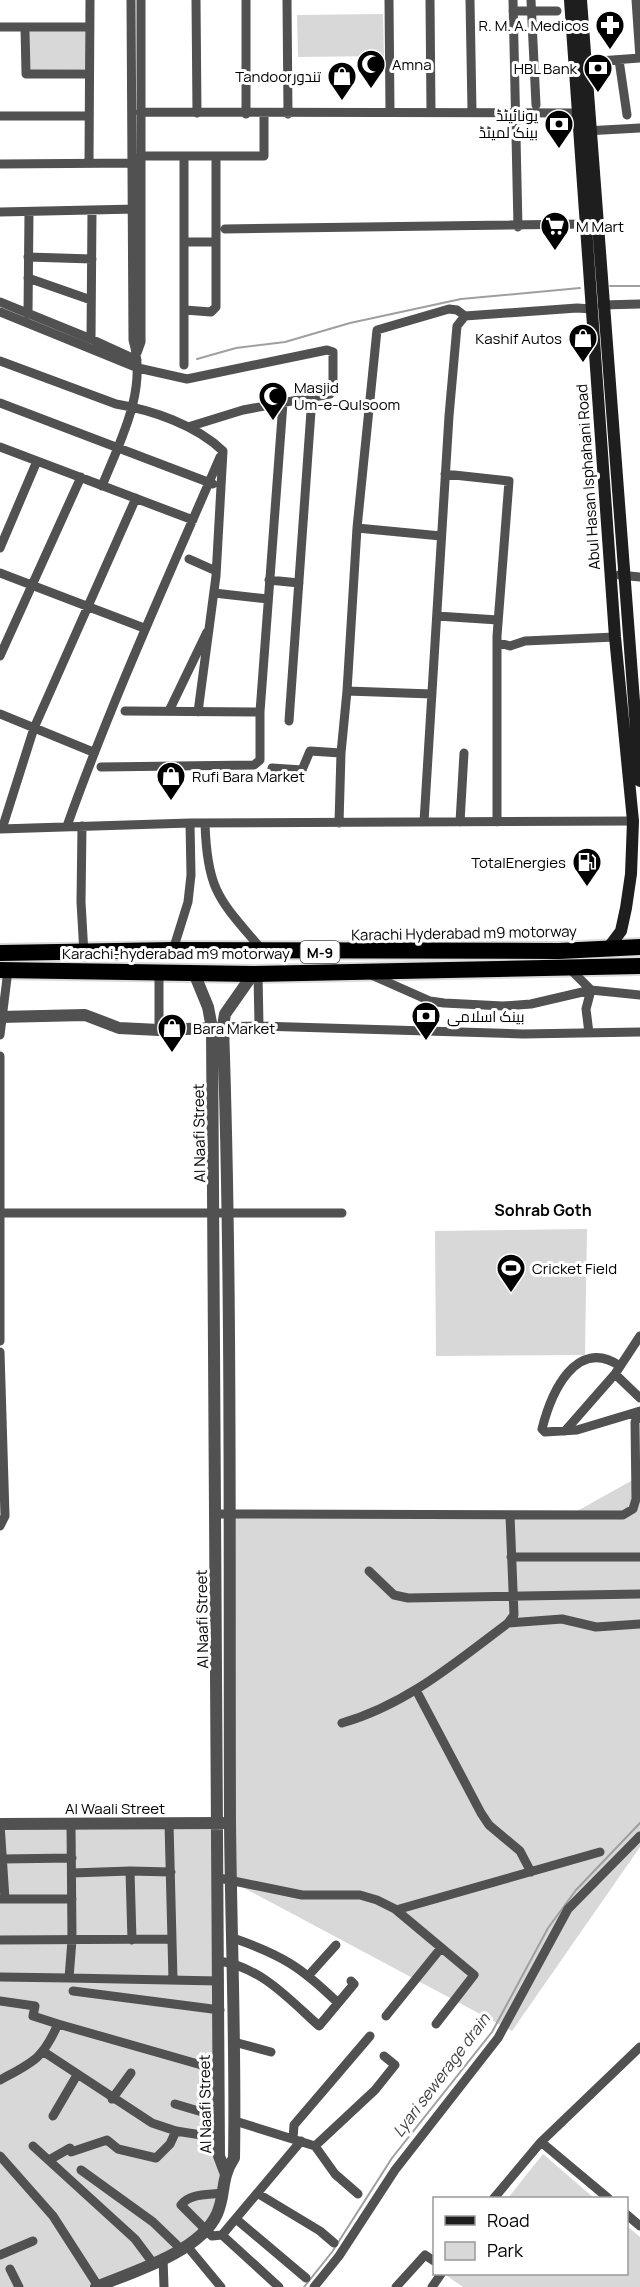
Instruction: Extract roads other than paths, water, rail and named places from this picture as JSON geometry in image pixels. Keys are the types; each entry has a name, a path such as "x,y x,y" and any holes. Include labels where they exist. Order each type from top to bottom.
{"highway":[{"name":"Karachi Hyderabad m9 motorway","path":"0,953 84,954 173,950 547,951 640,947"},
{"name":"Karachi-hyderabad m9 motorway","path":"4,970 256,973 640,966"},
{"path":"568,968 640,977"}],"main road":[{"name":"Abul Hasan Isphahani Road","path":"570,0 578,113 585,131 616,575 615,637 633,821 635,878 621,931 609,947"},
{"name":"Abul Hasan Isphahani Road","path":"580,0 585,62 585,224 597,307"},
{"name":"Abul Hasan Isphahani Road","path":"616,575 636,684 640,781"}],"street":[{"path":"89,162 90,0"},
{"path":"131,0 137,161"},
{"path":"102,486 133,407 137,360 133,340 141,0"},
{"path":"196,0 197,113"},
{"path":"246,0 246,114"},
{"path":"287,0 288,114"},
{"path":"388,0 390,112"},
{"path":"430,0 431,112"},
{"path":"470,0 472,111"},
{"path":"513,0 518,227"},
{"path":"531,0 536,105"},
{"path":"585,62 640,58 636,0"},
{"path":"513,12 557,11"},
{"path":"0,27 90,27"},
{"path":"25,27 26,74 89,74"},
{"path":"619,60 627,115"},
{"path":"140,112 578,113"},
{"path":"0,164 137,161 184,156 264,156 264,114"},
{"path":"0,116 89,116"},
{"path":"585,131 640,128"},
{"path":"184,156 184,365"},
{"path":"184,310 211,312 216,307 216,156"},
{"path":"0,212 136,209"},
{"path":"91,339 92,210"},
{"path":"28,314 29,212"},
{"path":"225,229 518,227 585,224"},
{"path":"184,242 216,242"},
{"path":"28,257 92,259"},
{"path":"28,278 91,300"},
{"path":"0,302 137,360"},
{"path":"339,823 340,753 347,691 357,528 377,330 449,309 457,310 465,316 640,304"},
{"path":"0,312 187,379 331,350 333,352 332,392 243,410 188,427"},
{"path":"424,822 445,474 457,326 465,316"},
{"path":"0,361 116,404 133,407 188,427 223,451"},
{"path":"289,721 312,397"},
{"path":"0,403 221,486"},
{"path":"101,767 254,765 260,760 260,712 283,403"},
{"path":"0,447 193,520"},
{"path":"67,826 93,752 144,628 223,451"},
{"path":"198,712 214,593 223,451"},
{"path":"0,548 37,461"},
{"path":"445,474 509,481 498,620 497,822"},
{"path":"0,656 81,477"},
{"path":"136,498 34,728 1,829 190,823 633,821"},
{"path":"357,528 441,536"},
{"path":"189,559 216,571"},
{"path":"0,573 144,628"},
{"path":"616,575 640,577"},
{"path":"269,580 299,583"},
{"path":"214,593 268,599"},
{"path":"436,616 498,620"},
{"path":"169,711 211,624"},
{"path":"499,643 510,646 525,641 615,637"},
{"path":"347,691 432,694"},
{"path":"125,711 260,712"},
{"path":"0,714 93,752"},
{"path":"272,768 302,770 310,751 340,753"},
{"path":"460,822 464,753"},
{"path":"173,950 188,902 191,876 190,823"},
{"path":"205,823 206,859 220,900 264,951"},
{"path":"82,826 81,902 84,954"},
{"path":"568,968 591,990"},
{"path":"0,1035 4,970"},
{"path":"358,970 403,990 444,1003 531,1005 591,990 640,996"},
{"path":"159,973 159,1030"},
{"name":"Al Naafi Street","path":"194,973 218,1027 229,1214 230,1822 219,1961 219,2156 225,2172"},
{"path":"256,973 259,1026"},
{"name":"Al Naafi Street","path":"225,2172 234,2158 235,2121 233,1938 217,1823 214,1212 218,1027 256,973"},
{"path":"589,1033 586,1009 591,990"},
{"path":"2,1017 85,1015 119,1028 159,1030 259,1026 523,1034 640,1032"},
{"path":"0,1056 0,1341"},
{"path":"1,1208 229,1214 342,1213"},
{"path":"565,1431 618,1370 640,1336"},
{"path":"0,1352 5,1516 0,1526"},
{"path":"640,1398 607,1357 598,1355 567,1369 546,1413 542,1429 545,1432 577,1430 640,1413"},
{"path":"215,1514 624,1515 637,1511 638,1450 635,1422 640,1413"},
{"path":"342,1723 369,1715 416,1690 508,1623 514,1615 510,1515"},
{"path":"511,1557 640,1557"},
{"path":"369,1571 394,1595 408,1598 640,1594"},
{"path":"508,1623 562,1619 596,1627 640,1624"},
{"path":"416,1690 481,1814 489,1825 520,1851 531,1872"},
{"name":"Al Waali Street","path":"0,1824 230,1822"},
{"path":"69,1978 72,1940 71,1823"},
{"path":"169,1823 173,1980"},
{"path":"0,1824 2,1899 72,1899"},
{"path":"314,2287 339,2256 395,2170 498,2038 568,1909 640,1836"},
{"path":"396,1910 600,1852"},
{"path":"2,1859 72,1858"},
{"path":"130,1871 132,1940"},
{"path":"72,1873 171,1872"},
{"path":"225,1880 317,1897 360,1894 396,1910 474,1975 436,2024"},
{"path":"233,1938 273,1952 309,1975 338,2003"},
{"path":"0,1940 172,1939"},
{"path":"309,1975 336,1945"},
{"path":"386,2016 441,1948"},
{"path":"219,1961 234,1963 268,1980 319,2026 354,1984 351,1981"},
{"path":"0,1977 219,1981"},
{"path":"73,1991 220,2010"},
{"path":"0,2001 35,2006 33,2016 219,2070"},
{"path":"0,2080 38,2060 58,2024"},
{"path":"222,2193 197,2196 187,2199 181,2205 212,2236 222,2235 257,2193 297,2140 294,2125 370,2036"},
{"path":"234,2042 271,2052"},
{"path":"496,2197 541,2142 640,2047"},
{"path":"44,2052 152,2123 176,2131 220,2138"},
{"path":"315,2146 375,2090 395,2065 384,2056"},
{"path":"112,2098 131,2073"},
{"path":"53,2116 77,2075"},
{"path":"176,2104 219,2117"},
{"path":"235,2121 315,2146 335,2174 358,2194"},
{"path":"49,2160 70,2148 71,2152 107,2140 118,2149 156,2158 170,2144 176,2131"},
{"path":"541,2142 606,2197"},
{"path":"33,2146 158,2260 164,2287"},
{"path":"0,2156 53,2216 97,2287 184,2248 205,2230 216,2217 225,2172"},
{"path":"81,2170 153,2222 184,2248 221,2287"},
{"path":"257,2193 320,2231 334,2243"},
{"path":"628,2215 640,2226"},
{"path":"236,2219 306,2278"},
{"path":"222,2235 279,2287"},
{"path":"0,2255 33,2241"},
{"path":"396,2287 425,2255 433,2260"},
{"path":"10,2269 19,2287"}],"waterway":[{"path":"610,286 640,286"},
{"path":"197,359 236,348 285,342 350,323 461,299 580,288"},
{"name":"Lyari sewerage drain","path":"304,2287 332,2252 392,2158 492,2032 548,1928 576,1890 640,1823"}],"place":[{"name":"R. M. A. Medicos","path":"610,50"},
{"name":"Amna","path":"371,90"},
{"name":"HBL Bank","path":"598,94"},
{"name":"Tandoorتندور","path":"342,102"},
{"name":"یونائیٹڈ بینک لمیٹڈ","path":"559,150"},
{"name":"M Mart","path":"555,252"},
{"name":"Kashif Autos","path":"583,364"},
{"name":"Masjid Um-e-Qulsoom","path":"273,422"},
{"name":"Rufi Bara Market","path":"171,802"},
{"name":"TotalEnergies","path":"587,888"},
{"name":"بینک اسلامی","path":"426,1042"},
{"name":"Bara Market","path":"172,1054"},
{"name":"Cricket Field","path":"511,1294"}],"district":[{"name":"Sohrab Goth","path":"543,1210"}]}
